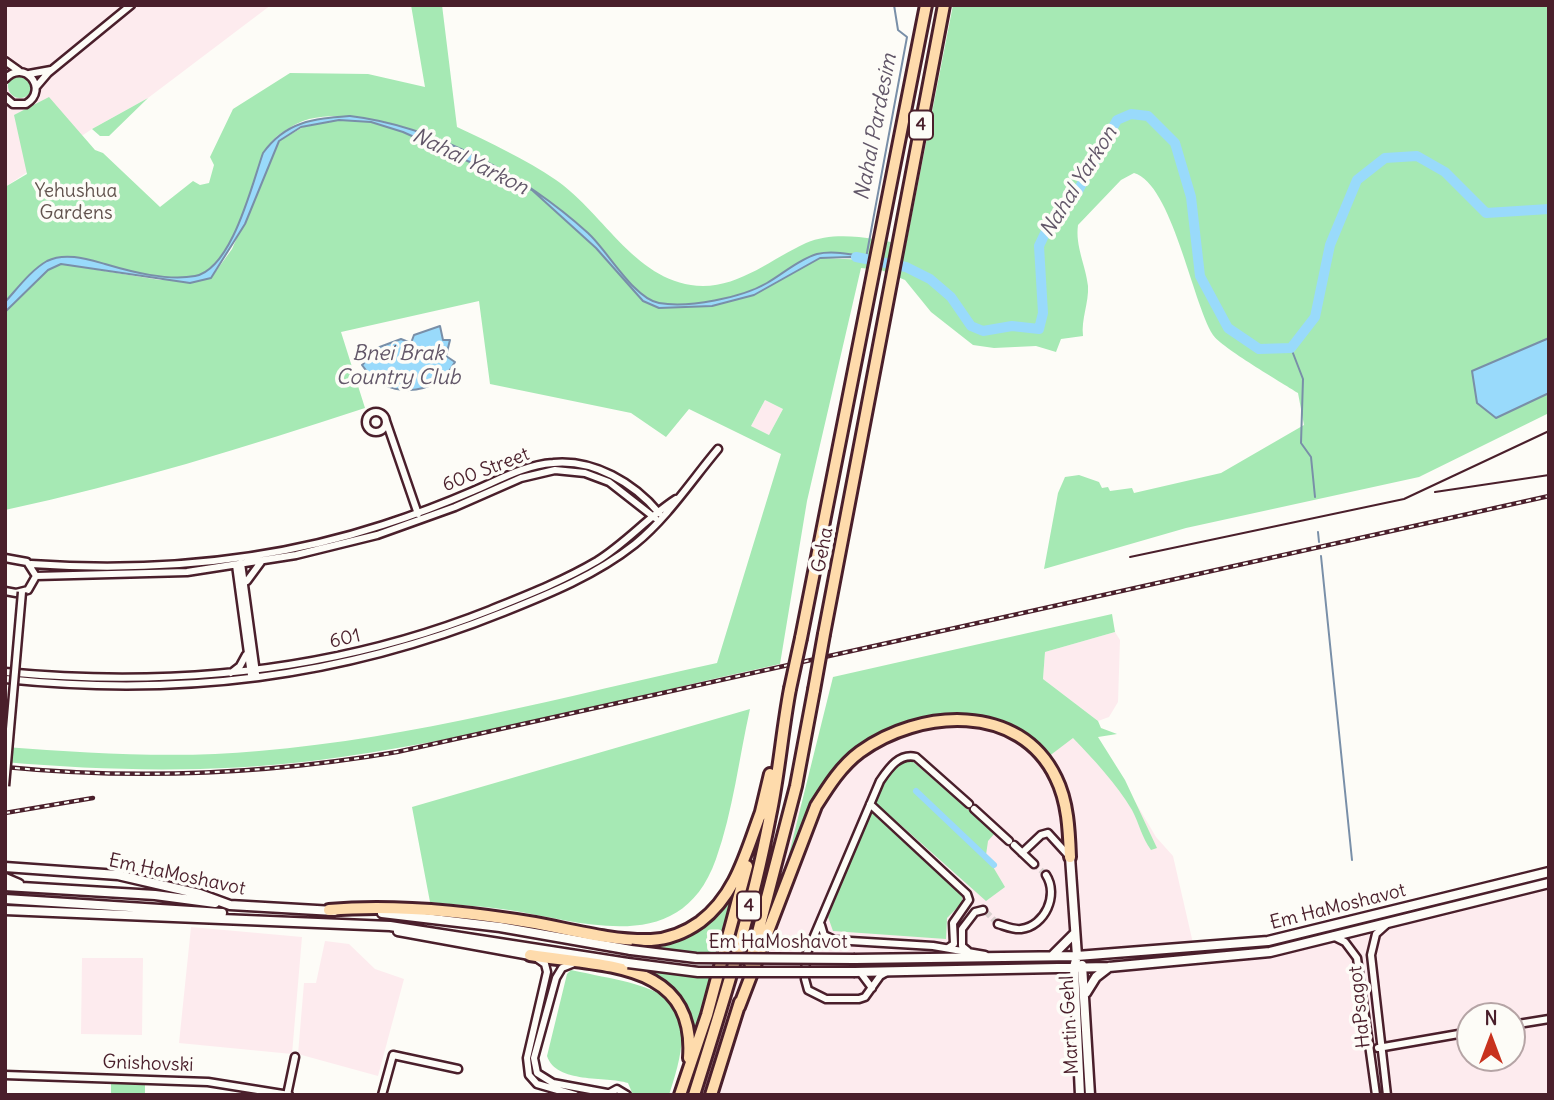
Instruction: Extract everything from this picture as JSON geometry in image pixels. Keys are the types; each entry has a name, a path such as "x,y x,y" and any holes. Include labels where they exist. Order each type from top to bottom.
{"highway":[{"name":"Geha","path":"694,1095 743,935 771,815 785,714 926,5"},
{"name":"Geha","path":"711,1095 739,1007 796,786 944,5"},
{"path":"680,1095 726,949 785,714"},
{"path":"739,1007 816,806 827,788 860,753 892,734 919,724 968,718 997,725 1028,743 1057,779 1067,816 1069,857"},
{"path":"329,910 392,908 533,922 624,939 665,938 691,928 720,903 738,875 761,812"},
{"path":"530,955 637,974 664,985 672,992 687,1017 688,1071"}],"main road":[{"name":"Martin Gehl","path":"1069,857 1077,956 1086,993 1090,1095"},
{"name":"Em HaMoshavot","path":"5,867 118,875 200,894 230,905 394,914 464,922 696,958 855,959 1077,956 1268,941 1549,872"},
{"path":"5,878 36,887"},
{"name":"Em HaMoshavot","path":"5,910 371,925 489,939 698,972 858,972 1109,967 1269,952 1549,883"},
{"path":"5,886 230,905"},
{"path":"5,900 212,912 254,919"},
{"path":"371,925 530,955"},
{"path":"1050,957 1075,933"},
{"path":"1053,967 1075,983"},
{"name":"Martin Gehl","path":"1079,967 1075,983 1080,1095"},
{"path":"1086,993 1096,977 1109,967"}],"street":[{"path":"36,87 53,69 131,5"},
{"path":"5,61 19,71 29,74 53,69"},
{"path":"5,79 19,71"},
{"path":"5,106 29,102 35,96 36,87 29,74"},
{"path":"5,97 13,104"},
{"path":"391,439 367,427 368,415 381,413 386,421 418,513"},
{"path":"378,432 386,421"},
{"path":"657,517 678,498 718,449"},
{"name":"600 Street","path":"5,558 20,558 31,564 160,570 238,558 322,542 418,513 518,471 554,463 600,470 623,482 657,517"},
{"name":"600 Street","path":"36,576 215,569 261,561 377,535 455,507 521,478 547,471 569,470 598,477 646,505"},
{"path":"657,517 667,505 678,498"},
{"path":"645,525 646,505 667,505"},
{"name":"601","path":"5,672 111,680 253,674 368,650 472,617 573,574 608,554 657,517"},
{"name":"601","path":"5,680 152,687 336,665 464,628 589,574 634,545 657,517"},
{"path":"238,558 253,674"},
{"path":"242,586 252,569 261,561"},
{"path":"5,591 22,592 32,587 36,576 31,564"},
{"path":"215,569 230,574 242,586"},
{"path":"5,786 22,592"},
{"path":"250,653 261,663 276,668"},
{"path":"229,674 240,666 250,653"},
{"path":"889,971 865,997 827,999 813,994 806,985 804,967 813,939 870,804 886,773 898,760 911,755 916,757 1034,864"},
{"path":"870,804 985,911 975,912 962,929 963,948 970,952"},
{"path":"1022,853 1041,835 1048,833 1069,857"},
{"path":"998,923 1020,929 1033,924 1046,912 1051,893 1046,875"},
{"path":"948,948 955,942 955,919 969,900 967,894"},
{"path":"821,921 824,935 834,940"},
{"name":"HaPsagot","path":"1387,1095 1371,955 1376,934 1389,922"},
{"name":"HaPsagot","path":"1333,936 1345,942 1357,958 1377,1095"},
{"path":"813,939 948,948 1001,957"},
{"path":"530,955 542,961 547,972 527,1058 528,1070 537,1084 575,1095"},
{"path":"580,963 565,965 558,972 536,1049 535,1070 540,1077 553,1083 607,1094 617,1089 627,1095"},
{"path":"858,972 872,988"},
{"path":"1526,1023 1549,1019"},
{"path":"1370,1049 1456,1034"},
{"path":"382,1095 393,1055 458,1069"},
{"path":"287,1095 295,1057"},
{"name":"Gnishovski","path":"5,1075 208,1082 287,1095"}],"shaded area":[{"path":"5,5 271,5 148,98 92,129 5,187"},
{"path":"765,400 783,409 769,435 751,426"},
{"path":"1115,632 1120,640 1118,702 1109,717 1098,721 1043,679 1045,652"},
{"path":"937,706 1076,733 1107,765 1136,803 1156,837 1173,856 1195,952 1271,946 1549,877 1549,1095 702,1095 769,846 835,762"},
{"path":"191,927 302,937 292,1054 179,1043"},
{"path":"325,941 349,944 375,969 404,979 378,1076 298,1054 304,983 316,983"},
{"path":"82,958 143,958 142,1035 81,1034"}],"green space":[{"name":"Yehushua Gardens","path":"411,5 442,5 457,127 520,158 556,180 574,194 640,261 659,274 680,283 717,285 744,276 818,239 843,236 906,245 953,5 1549,5 1549,413 1419,477 1186,528 1044,569 1058,493 1065,477 1079,475 1099,482 1102,488 1108,487 1110,491 1132,488 1134,493 1221,473 1304,425 1298,393 1239,356 1213,335 1170,220 1147,182 1134,173 1121,180 1078,225 1078,241 1088,286 1083,336 1061,339 1056,352 1036,346 994,348 973,345 931,312 905,280 881,270 861,268 807,501 780,664 547,718 430,742 312,761 197,769 81,767 5,762 5,747 164,755 259,751 317,745 432,726 717,663 781,454 689,409 666,437 631,413 490,384 479,301 341,332 365,408 186,464 5,510 5,312 48,270 61,264 160,280 211,278 232,249 279,141 305,126 339,120 371,122 403,132 520,183 532,190 596,248 643,301 659,308 712,306 740,299 765,289 820,258 869,260 869,257 843,253 817,254 797,263 767,283 743,293 695,304 665,305 654,302 644,297 627,281 589,234 532,189 458,148 419,132 380,121 343,116 309,119 273,140 223,255 211,268 197,276 149,276 61,257 46,262 5,302 5,187 27,174 14,115 49,97 95,150 103,153 160,207 193,181 200,185 209,183 214,165 210,157 233,109 290,73 368,74 425,87","holes":["765,400 783,409 769,435 751,426"]},
{"path":"20,74 29,77 32,86 29,95 20,98 11,95 8,86 11,77"},
{"path":"148,98 109,136 100,136 92,129"},
{"path":"1112,614 1115,632 1045,652 1043,679 1098,721 1101,728 1117,734 1098,737 1125,780 1157,848 1151,850 1126,800 1073,738 1048,757 1030,738 1007,725 980,715 929,718 905,724 832,775 789,871 785,870 833,677"},
{"path":"750,709 731,803 716,859 700,890 680,910 655,922 628,926 599,925 499,909 430,902 412,807"},
{"path":"911,760 995,833 988,841 986,855 1005,887 986,901 875,802 892,769"},
{"path":"871,812 962,896 962,903 947,918 946,939 833,931 828,917"},
{"path":"732,899 718,956 623,946 627,941 660,940 686,935 708,923"},
{"path":"640,968 711,978 696,1040 691,1038 687,1013 678,995 661,981 638,973"},
{"path":"571,970 650,989 667,999 678,1013 682,1033 679,1059 669,1095 633,1095 628,1083 571,1075 552,1065 547,1056 567,974"},
{"path":"111,1083 145,1084 145,1095 111,1095"}],"water":[{"path":"350,116 414,130 446,142 507,174 536,192 588,233 640,293 659,303 700,303 743,293 767,283 797,263 817,254 870,257 869,260 850,257 820,258 754,295 712,306 659,308 643,301 596,248 532,190 403,132 371,122 339,120 301,127 279,141 245,224 211,278 190,283 61,264 48,270 5,312 5,302 24,280 54,258 83,258 161,277 195,276 208,270 220,258 239,224 263,153 272,142 301,124"},
{"name":"Bnei Brak Country Club","path":"440,326 443,340 450,340 446,356 455,362 435,383 423,388 396,389 371,376 362,365 364,363 361,354 401,339 411,343 414,335"},
{"path":"1549,338 1549,393 1496,418 1477,403 1472,371"}],"waterway":[{"name":"Nahal Pardesim","path":"866,258 907,37 898,30 894,5"},
{"name":"Nahal Yarkon","path":"856,257 906,267 930,279 951,297 971,326 983,331 1012,326 1039,329 1043,313 1039,246 1048,227 1074,198 1117,120 1131,114 1148,116 1175,143 1191,197 1200,276 1228,328 1259,349 1291,348 1315,317 1330,245 1357,180 1385,158 1417,156 1445,172 1486,213 1549,209"},
{"path":"1291,348 1303,379 1301,443 1311,457 1315,497"},
{"path":"1318,532 1319,542"},
{"path":"1321,556 1352,860"},
{"path":"916,791 994,865"}],"tunnel":[{"path":"1034,864 1046,875"},
{"path":"986,912 998,924"}],"tram line":[{"path":"1130,557 1404,499 1549,431"},
{"path":"1435,492 1549,475"}],"railway":[{"path":"5,767 103,773 202,773 300,765 397,752 1549,496"},
{"path":"5,813 93,798"}]}
